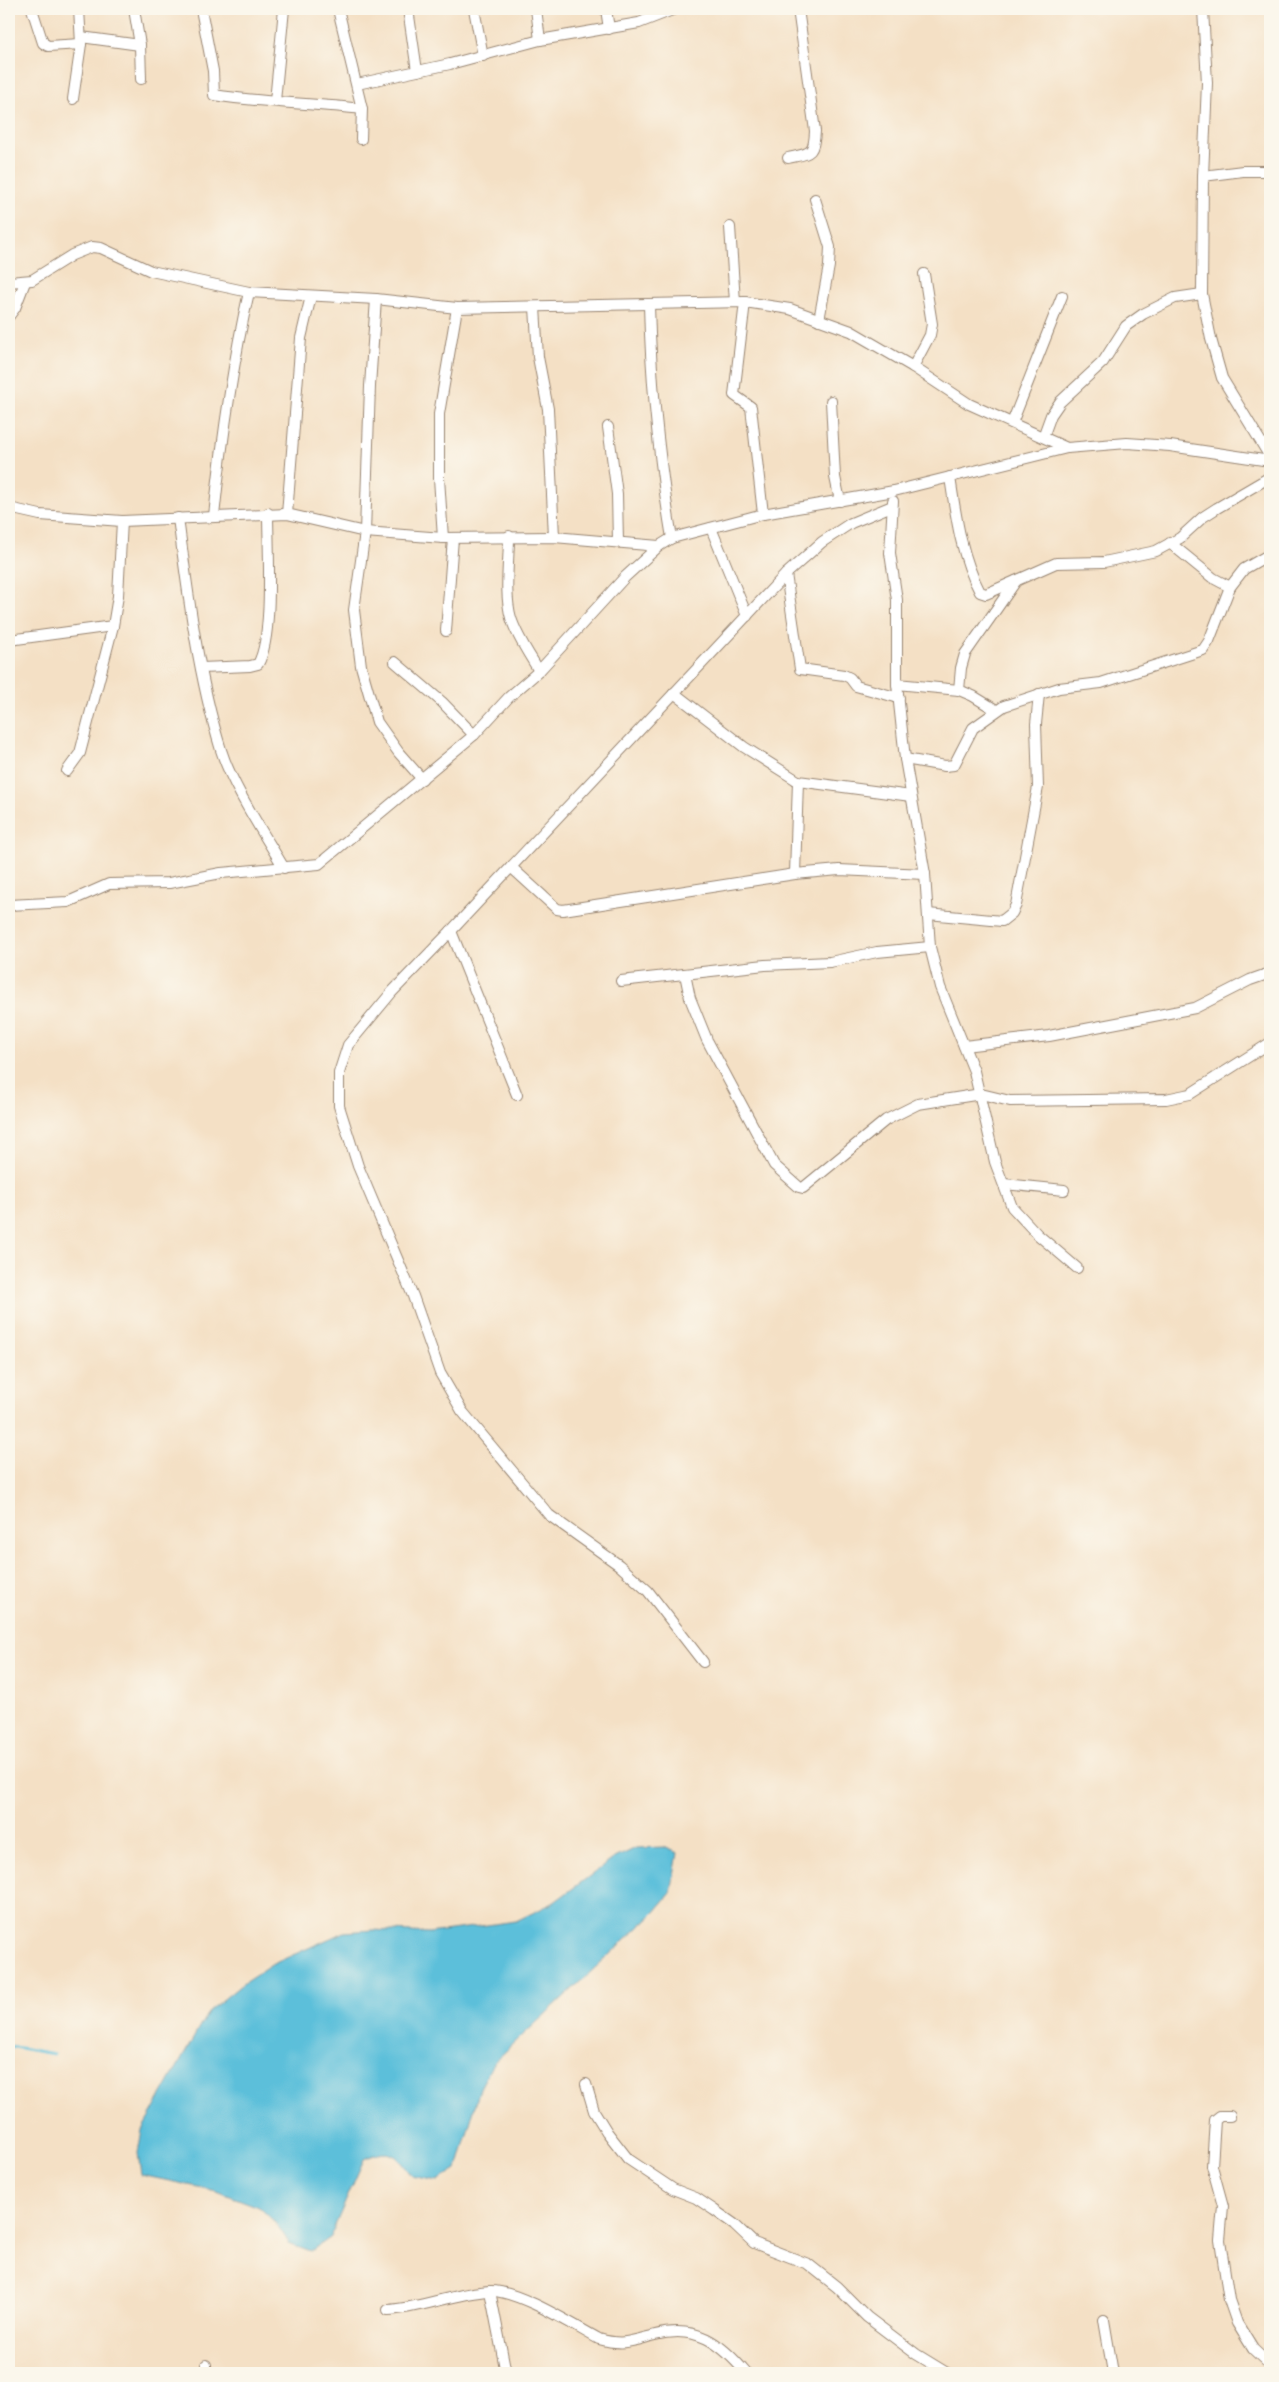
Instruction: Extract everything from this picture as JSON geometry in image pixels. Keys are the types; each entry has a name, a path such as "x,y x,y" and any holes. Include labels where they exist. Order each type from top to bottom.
{"street":[{"path":"32,9 43,43 48,46 81,40 140,45"},
{"path":"73,99 81,40 79,9"},
{"path":"134,9 140,45 141,79"},
{"path":"201,9 214,94 242,99 362,109"},
{"path":"275,101 284,9"},
{"path":"338,9 362,109 361,139"},
{"path":"408,9 417,71"},
{"path":"474,9 482,56"},
{"path":"536,9 540,40"},
{"path":"606,9 609,29"},
{"path":"357,84 482,56 540,40 639,23 675,9"},
{"path":"788,158 808,154 814,146 815,131 810,84 798,9"},
{"path":"1203,9 1207,83 1203,176 1202,294 1211,339 1222,378 1270,459"},
{"path":"1203,176 1243,171 1270,171"},
{"path":"815,200 830,248 830,266 819,320"},
{"path":"730,226 740,302 734,395 751,407 763,514"},
{"path":"9,282 32,280 72,255 92,247 101,248 151,271 249,292 376,300 457,308 535,308 740,302 790,309 851,331 914,366 969,404 1067,448"},
{"path":"914,366 930,335 932,324 924,274"},
{"path":"9,316 15,308 25,282"},
{"path":"214,516 224,426 236,352 249,292"},
{"path":"1043,437 1051,416 1060,402 1102,362 1126,326 1142,314 1175,298 1202,294"},
{"path":"287,514 301,338 311,296"},
{"path":"1012,423 1062,296"},
{"path":"376,300 370,386 365,532 354,610 360,666 377,722 398,753 422,779"},
{"path":"649,305 650,374 664,490 672,538"},
{"path":"446,631 448,538 439,478 439,414 457,308"},
{"path":"535,308 538,357 548,409 554,537"},
{"path":"831,401 835,477 840,501"},
{"path":"608,427 616,494 618,542"},
{"path":"9,905 68,902 109,884 169,883 221,873 313,866 324,861 356,831 474,735 509,697 539,670 619,583 659,546 672,538 763,514 894,491 1067,448 1127,443 1170,446 1270,459"},
{"path":"950,477 959,537 980,592 986,594 996,592 1056,564 1104,562 1156,551 1180,538 1210,512 1270,477"},
{"path":"894,491 890,554 897,600 897,684 904,759 924,874 930,947 940,987 981,1094 995,1162 1012,1207 1019,1216 1077,1268"},
{"path":"703,1662 648,1591 619,1565 548,1515 462,1411 440,1373 413,1296 358,1166 339,1106 339,1073 348,1045 392,992 786,574 822,542 851,523 892,506"},
{"path":"9,508 40,514 122,521 268,513 287,514 365,532 448,538 554,537 659,546"},
{"path":"201,668 250,666 258,664 262,656 268,614 268,513"},
{"path":"178,518 188,595 201,668 222,751 245,799 284,868"},
{"path":"67,771 80,753 114,626 118,596 122,521"},
{"path":"711,528 747,616"},
{"path":"509,536 508,591 511,618 522,642 539,670"},
{"path":"1170,544 1213,578 1230,587"},
{"path":"904,759 945,766 954,765 973,728 996,710 1059,688 1102,683 1198,653 1209,641 1230,587 1244,570 1270,554"},
{"path":"786,574 800,668 844,675 850,678 856,686 899,698"},
{"path":"959,690 961,668 965,654 1017,581"},
{"path":"9,640 114,626"},
{"path":"395,662 442,702 474,735"},
{"path":"897,684 959,690 996,710"},
{"path":"674,694 744,747 798,781 911,796"},
{"path":"928,914 1002,921 1012,913 1016,905 1038,786 1036,724 1039,694"},
{"path":"795,874 798,781"},
{"path":"511,867 557,909 563,910 670,895 795,874 840,870 924,874"},
{"path":"451,931 516,1095"},
{"path":"621,981 765,965 830,962 877,952 930,947"},
{"path":"964,1046 1049,1036 1187,1010 1250,980 1270,973"},
{"path":"684,974 690,998 707,1040 774,1165 799,1188 803,1188 886,1120 918,1104 981,1094 1010,1101 1166,1099 1190,1094 1270,1044"},
{"path":"1004,1184 1064,1190"},
{"path":"586,2084 594,2111 607,2132 628,2159 672,2189 696,2198 734,2224 754,2243 808,2264 837,2288 867,2317 916,2354 947,2373"},
{"path":"1230,2116 1220,2116 1216,2120 1212,2166 1223,2206 1220,2240 1229,2300 1237,2323 1253,2349 1270,2366"},
{"path":"490,2291 506,2373"},
{"path":"388,2310 410,2309 439,2300 490,2291 509,2293 599,2339 615,2344 626,2344 679,2330 708,2338 728,2352 743,2372"},
{"path":"1104,2320 1113,2373"}],"water":[{"path":"664,1847 678,1853 671,1893 654,1913 493,2063 480,2088 457,2169 438,2181 412,2176 402,2162 387,2153 373,2155 364,2159 330,2237 311,2251 289,2243 276,2223 259,2207 217,2191 141,2175 138,2153 142,2130 208,2012 241,1985 273,1964 344,1932 373,1930 429,1933 516,1921 553,1903 613,1859 636,1848"}],"waterway":[{"path":"9,2046 54,2054"}]}
